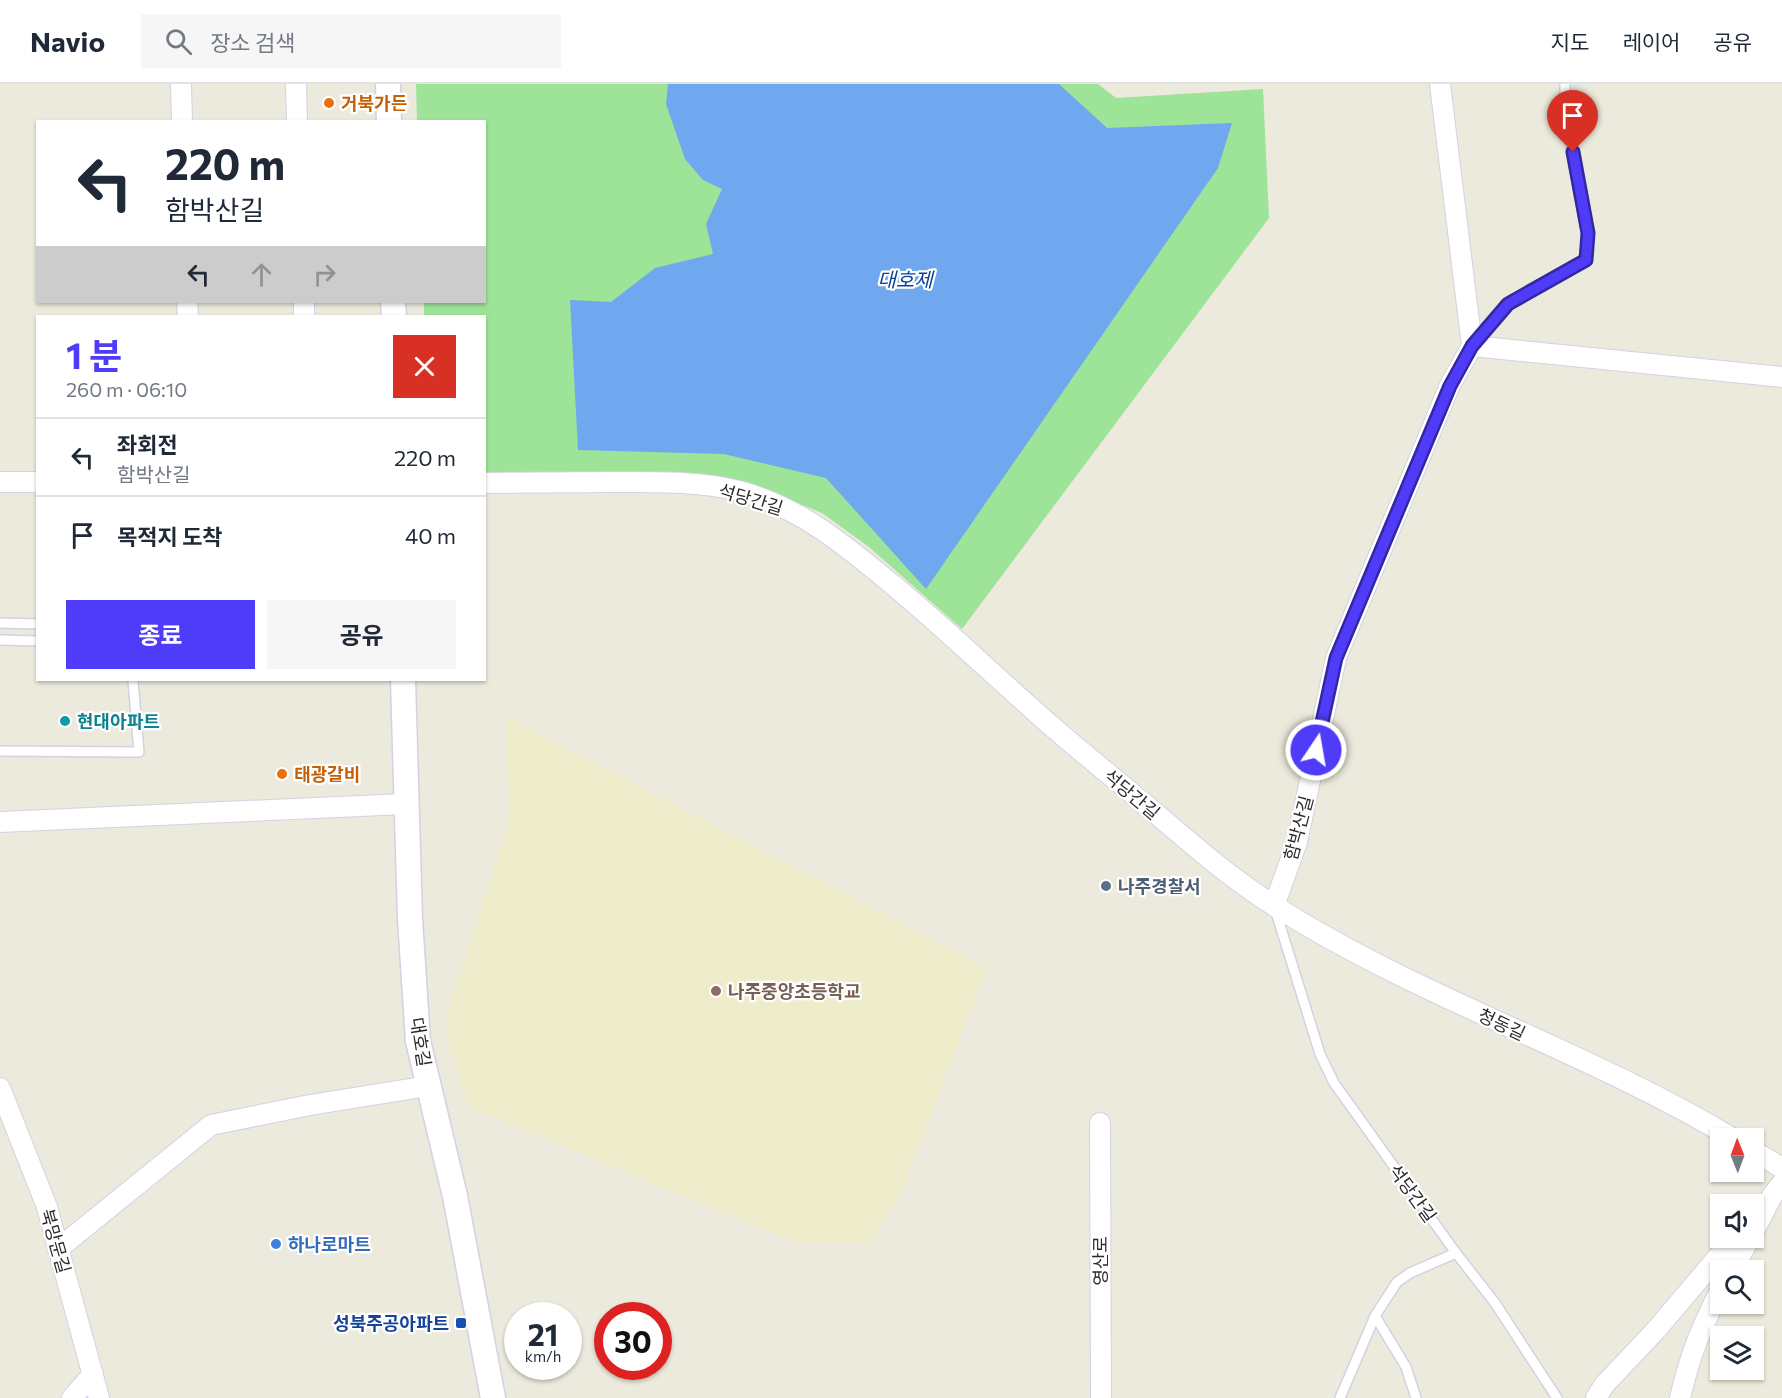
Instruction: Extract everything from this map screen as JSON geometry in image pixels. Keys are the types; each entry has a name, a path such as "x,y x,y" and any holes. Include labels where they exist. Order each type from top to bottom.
{"street":[{"path":"181,84 182,120"},
{"path":"296,84 297,120"},
{"path":"388,84 389,120"},
{"path":"1440,84 1472,346 1782,377"},
{"name":"함박산길","path":"1274,906 1297,842 1336,658 1450,386 1472,346"},
{"path":"0,482 36,482"},
{"name":"석당간길","path":"486,483 655,482 711,486 738,491 770,501 800,515 855,553 934,620 1047,722 1198,849 1274,906"},
{"name":"대호길","path":"403,681 405,804 417,1030 455,1196 494,1398"},
{"path":"0,822 405,804"},
{"name":"청동길","path":"1274,906 1367,959 1682,1108 1715,1128"},
{"path":"58,1249 212,1125 310,1105 428,1086"},
{"name":"북망문길","path":"0,1088 46,1207 99,1398"},
{"name":"영산로","path":"1100,1123 1101,1398"},
{"path":"1764,1157 1782,1168"},
{"path":"1764,1205 1780,1190"},
{"path":"1764,1215 1780,1190"},
{"path":"1596,1398 1605,1384 1656,1330 1726,1248"},
{"path":"1680,1398 1689,1359 1710,1310"},
{"path":"72,1398 93,1374"}],"lane":[{"name":"함박산길","path":"1472,346 1508,304 1586,260 1588,233 1565,112 1565,84"},
{"path":"0,623 36,624"},
{"path":"0,640 36,641"},
{"path":"0,751 139,752 133,681"},
{"name":"석당간길","path":"1274,906 1320,1054 1334,1083 1456,1253 1512,1326 1557,1398"},
{"path":"1340,1398 1375,1316 1397,1282 1410,1273 1456,1253"},
{"path":"1375,1316 1406,1366 1416,1398"}],"shaded area":[{"name":"나주중앙초등학교","path":"505,716 987,968 900,1195 869,1243 796,1243 469,1107 449,1049 447,1014 510,818"}],"green space":[{"name":"대호제","path":"416,84 1098,84 1116,98 1263,89 1269,218 962,629 869,547 822,513 745,482 713,476 486,478 486,315 424,315 424,303 486,303 486,120 417,120"}],"water":[{"name":"대호제","path":"668,84 1059,84 1107,128 1232,123 1218,168 926,589 826,478 724,454 578,450 570,300 611,302 655,268 713,254 706,224 722,189 703,180 685,159 666,104"}],"place":[{"name":"거북가든","path":"329,103"},
{"name":"현대아파트","path":"65,721"},
{"name":"태광갈비","path":"282,774"},
{"name":"나주경찰서","path":"1106,886"},
{"name":"나주중앙초등학교","path":"716,991"},
{"name":"하나로마트","path":"276,1244"},
{"name":"성북주공아파트","path":"461,1323"}],"route":[{"path":"1316,750 1336,658 1450,386 1472,346 1508,304 1586,260 1588,233 1573,152"}]}
